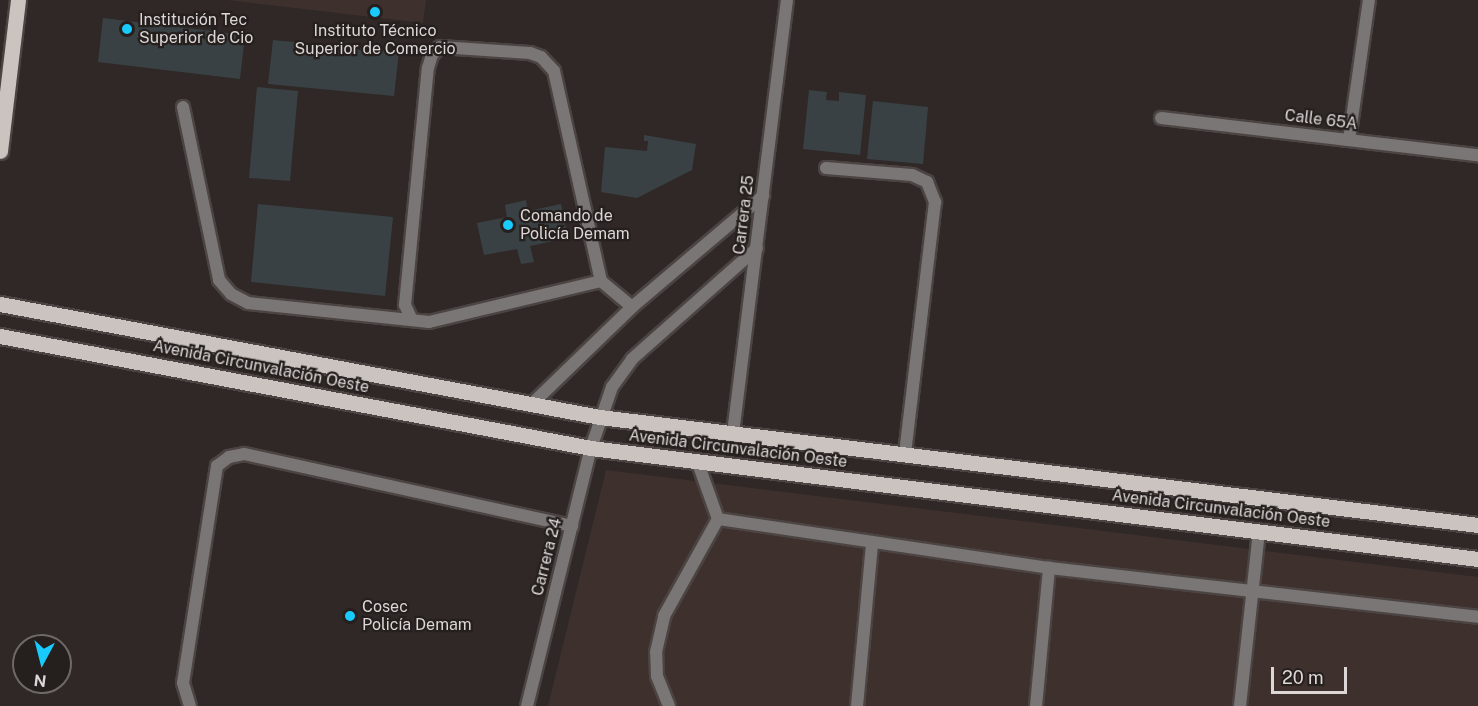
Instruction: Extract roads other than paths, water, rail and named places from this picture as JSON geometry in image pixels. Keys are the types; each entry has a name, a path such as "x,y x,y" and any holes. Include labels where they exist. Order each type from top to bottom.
{"main road":[{"path":"0,151 18,0"},
{"name":"Avenida Circunvalación Oeste","path":"0,304 600,417 1478,525"},
{"name":"Avenida Circunvalación Oeste","path":"0,336 591,448 1478,559"}],"street":[{"name":"Carrera 25","path":"733,433 787,0"},
{"path":"1349,140 1369,0"},
{"path":"412,320 405,305 428,68 432,55 440,46 530,53 541,57 554,71 601,281 632,307"},
{"path":"183,107 219,280 231,294 248,303 429,322 601,281"},
{"name":"Calle 65A","path":"1161,118 1478,155"},
{"path":"826,168 912,175 927,182 935,202 905,455"},
{"path":"532,404 632,307 762,196"},
{"name":"Carrera 24","path":"527,706 591,448 612,387 632,359 757,248"},
{"path":"190,706 183,682 217,466 230,457 244,454 572,526"},
{"path":"669,706 657,676 656,652 664,616 718,519 698,463"},
{"path":"718,519 1049,568 1478,617"},
{"path":"1243,706 1259,532"},
{"path":"857,706 872,543"},
{"path":"1036,706 1049,568"}],"place":[{"name":"Instituto Técnico Superior de Comercio","path":"375,12"},
{"name":"Institución Tec Superior de Cio","path":"127,29"},
{"name":"Comando de Policía Demam","path":"508,225"},
{"name":"Cosec Policía Demam","path":"350,616"}]}
